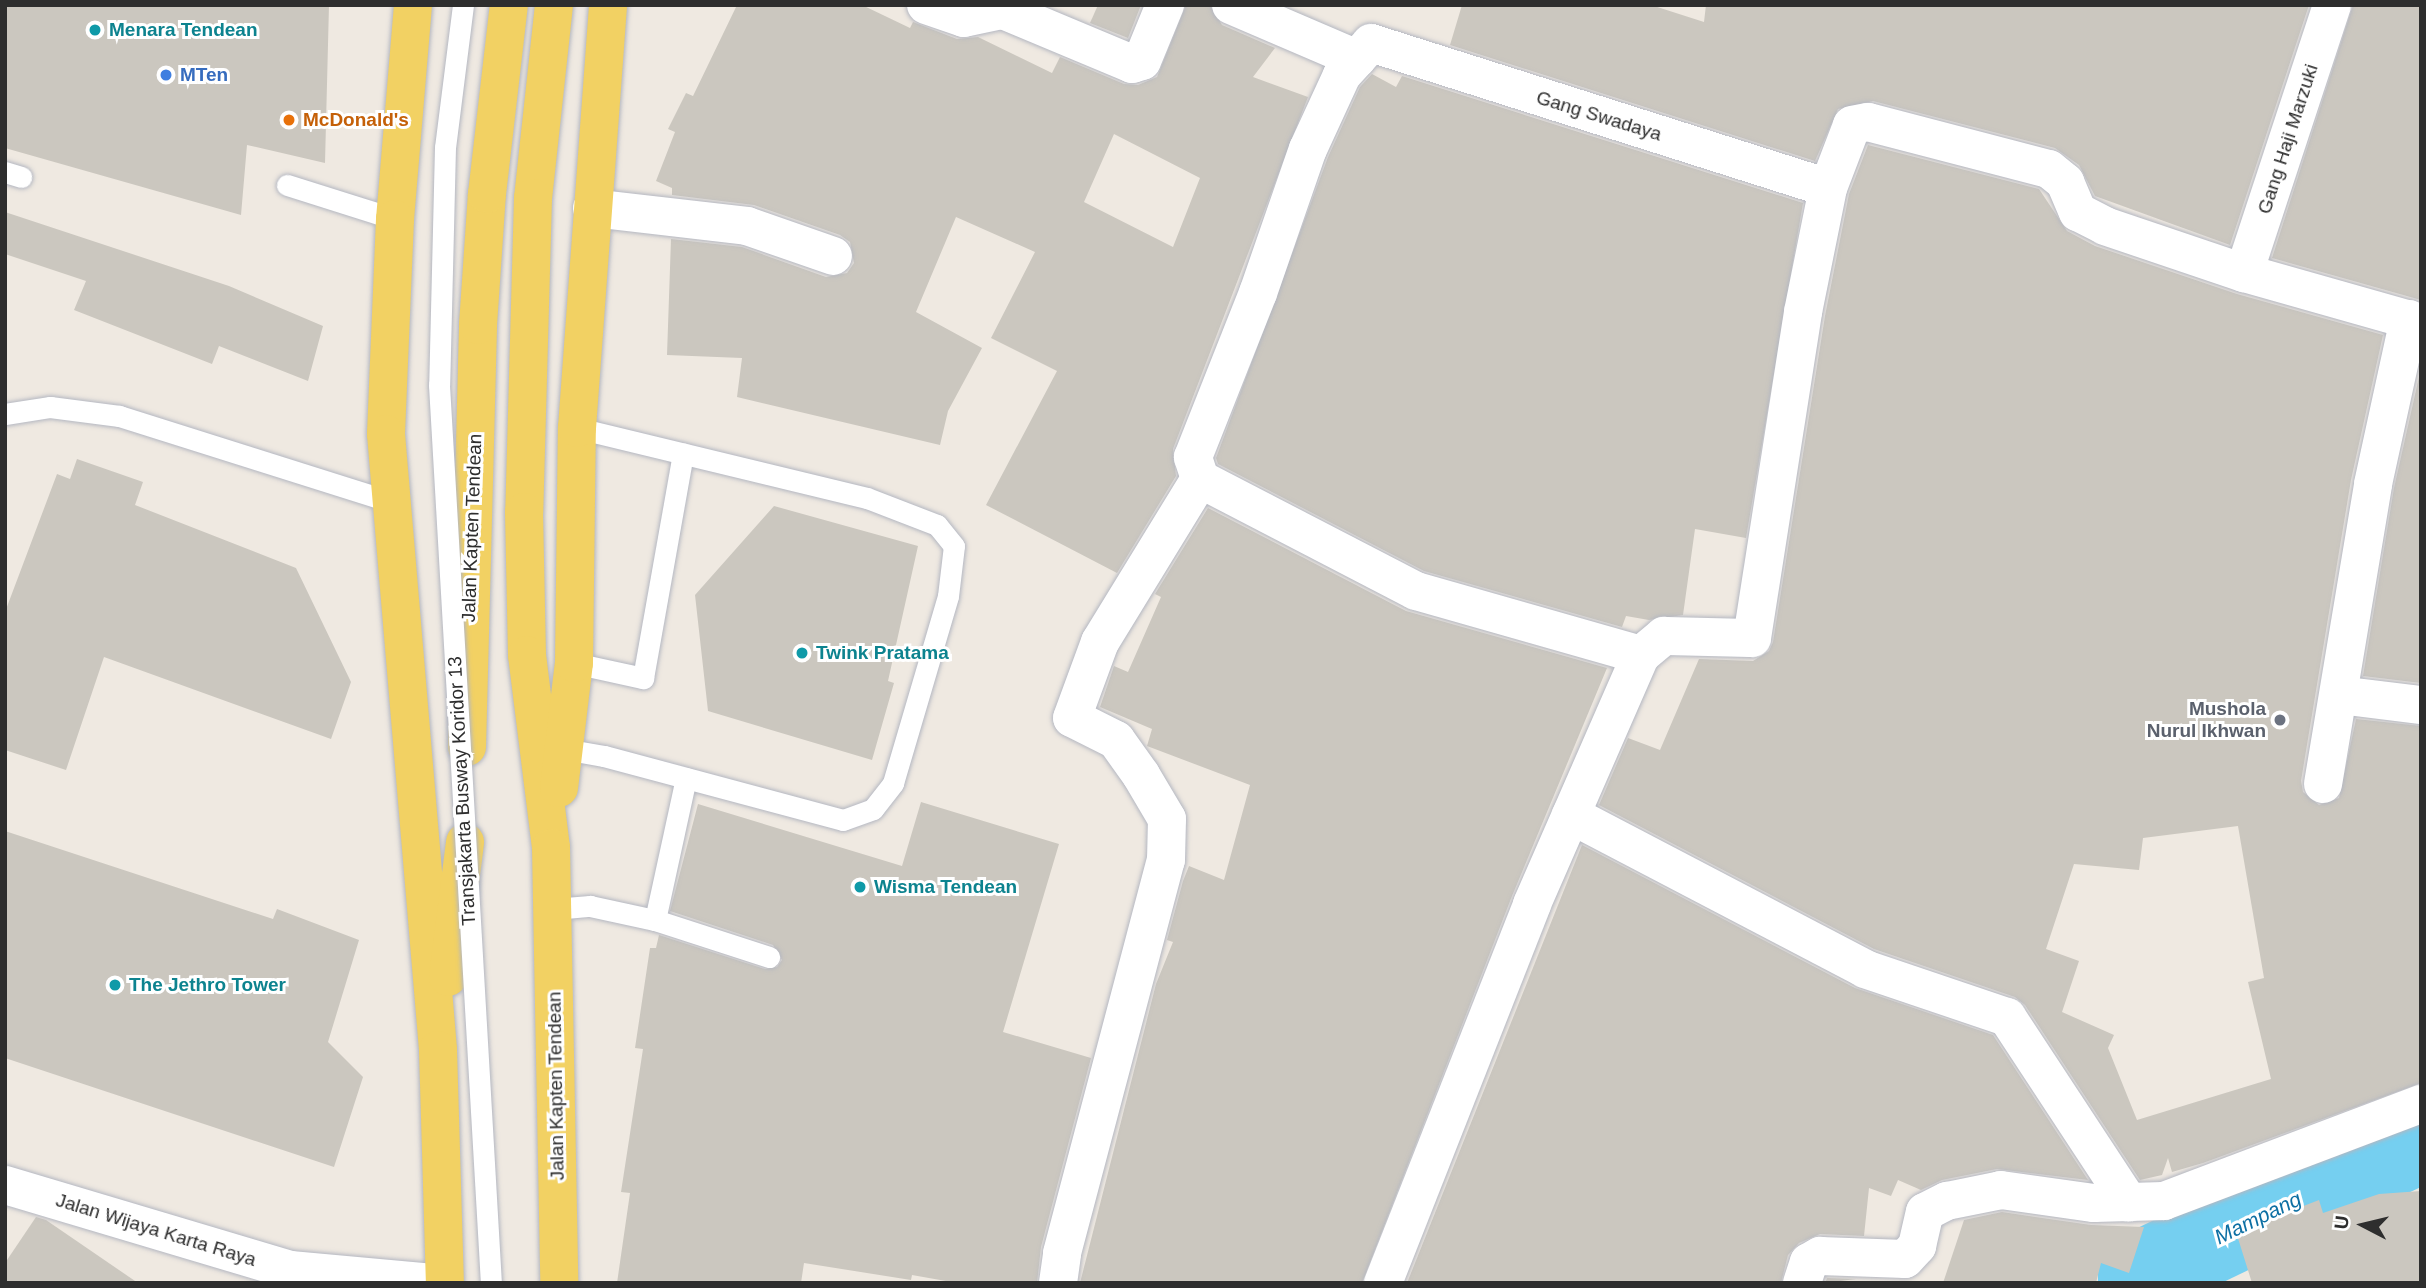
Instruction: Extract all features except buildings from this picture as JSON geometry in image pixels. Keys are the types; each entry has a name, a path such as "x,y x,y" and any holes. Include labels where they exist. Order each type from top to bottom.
{"main road":[{"name":"Jalan Kapten Tendean","path":"412,5 395,219 386,434 389,501 438,1050 445,1283"},
{"name":"Jalan Kapten Tendean","path":"438,1050 465,840 478,325 487,194 509,5"},
{"name":"Jalan Kapten Tendean","path":"554,5 533,198 526,332 527,655 551,848 559,1283"},
{"name":"Jalan Kapten Tendean","path":"551,848 574,663 577,428 608,5"}],"street":[{"path":"926,5 964,18 1003,10 1132,64 1142,61 1165,5"},
{"name":"Gang Swadaya","path":"1231,5 1364,51 1828,188"},
{"name":"Gang Haji Marzuki","path":"2244,273 2332,5"},
{"path":"1058,1283 1062,1253 1166,860 1167,818 1141,775 1116,740 1072,718 1100,642 1199,479 1193,457 1258,293 1308,149 1342,75 1364,51"},
{"path":"1383,1283 1456,1090 1641,655 1664,636 1752,638 1803,312 1828,188 1847,131 1860,121 2049,169 2065,183 2078,212 2105,226 2244,273 2415,321 2373,484 2323,784"},
{"path":"592,208 747,226 832,256"},
{"path":"1199,479 1416,590 1641,655"},
{"path":"2339,695 2421,705"},
{"path":"1571,815 1865,969 2007,1017 2112,1203"},
{"path":"1802,1283 1810,1262 1820,1256 1905,1259 1917,1247 1925,1212 1947,1201 2001,1190 2112,1203 2164,1201 2224,1182 2421,1104"},
{"name":"Jalan Wijaya Karta Raya","path":"5,1185 290,1270 433,1283"}],"lane":[{"name":"Transjakarta Busway Koridor 13","path":"463,5 445,148 439,385 491,1283"},
{"path":"287,185 395,219"},
{"path":"5,414 50,407 119,416 389,501"},
{"path":"564,749 687,778 843,820 873,810 893,783 948,596 954,546 937,525 867,498 577,428"},
{"path":"574,663 643,678 683,454"},
{"path":"656,920 687,778"},
{"path":"554,909 590,906 656,920 769,957"}],"waterway":[{"name":"Mampang","path":"2141,1283 2141,1274 2421,1139"}],"place":[{"name":"Menara Tendean","path":"95,30"},
{"name":"MTen","path":"166,75"},
{"name":"McDonald's","path":"289,120"},
{"name":"Twink Pratama","path":"802,653"},
{"name":"Mushola Nurul Ikhwan","path":"2280,720"},
{"name":"Wisma Tendean","path":"860,887"},
{"name":"The Jethro Tower","path":"115,985"}]}
